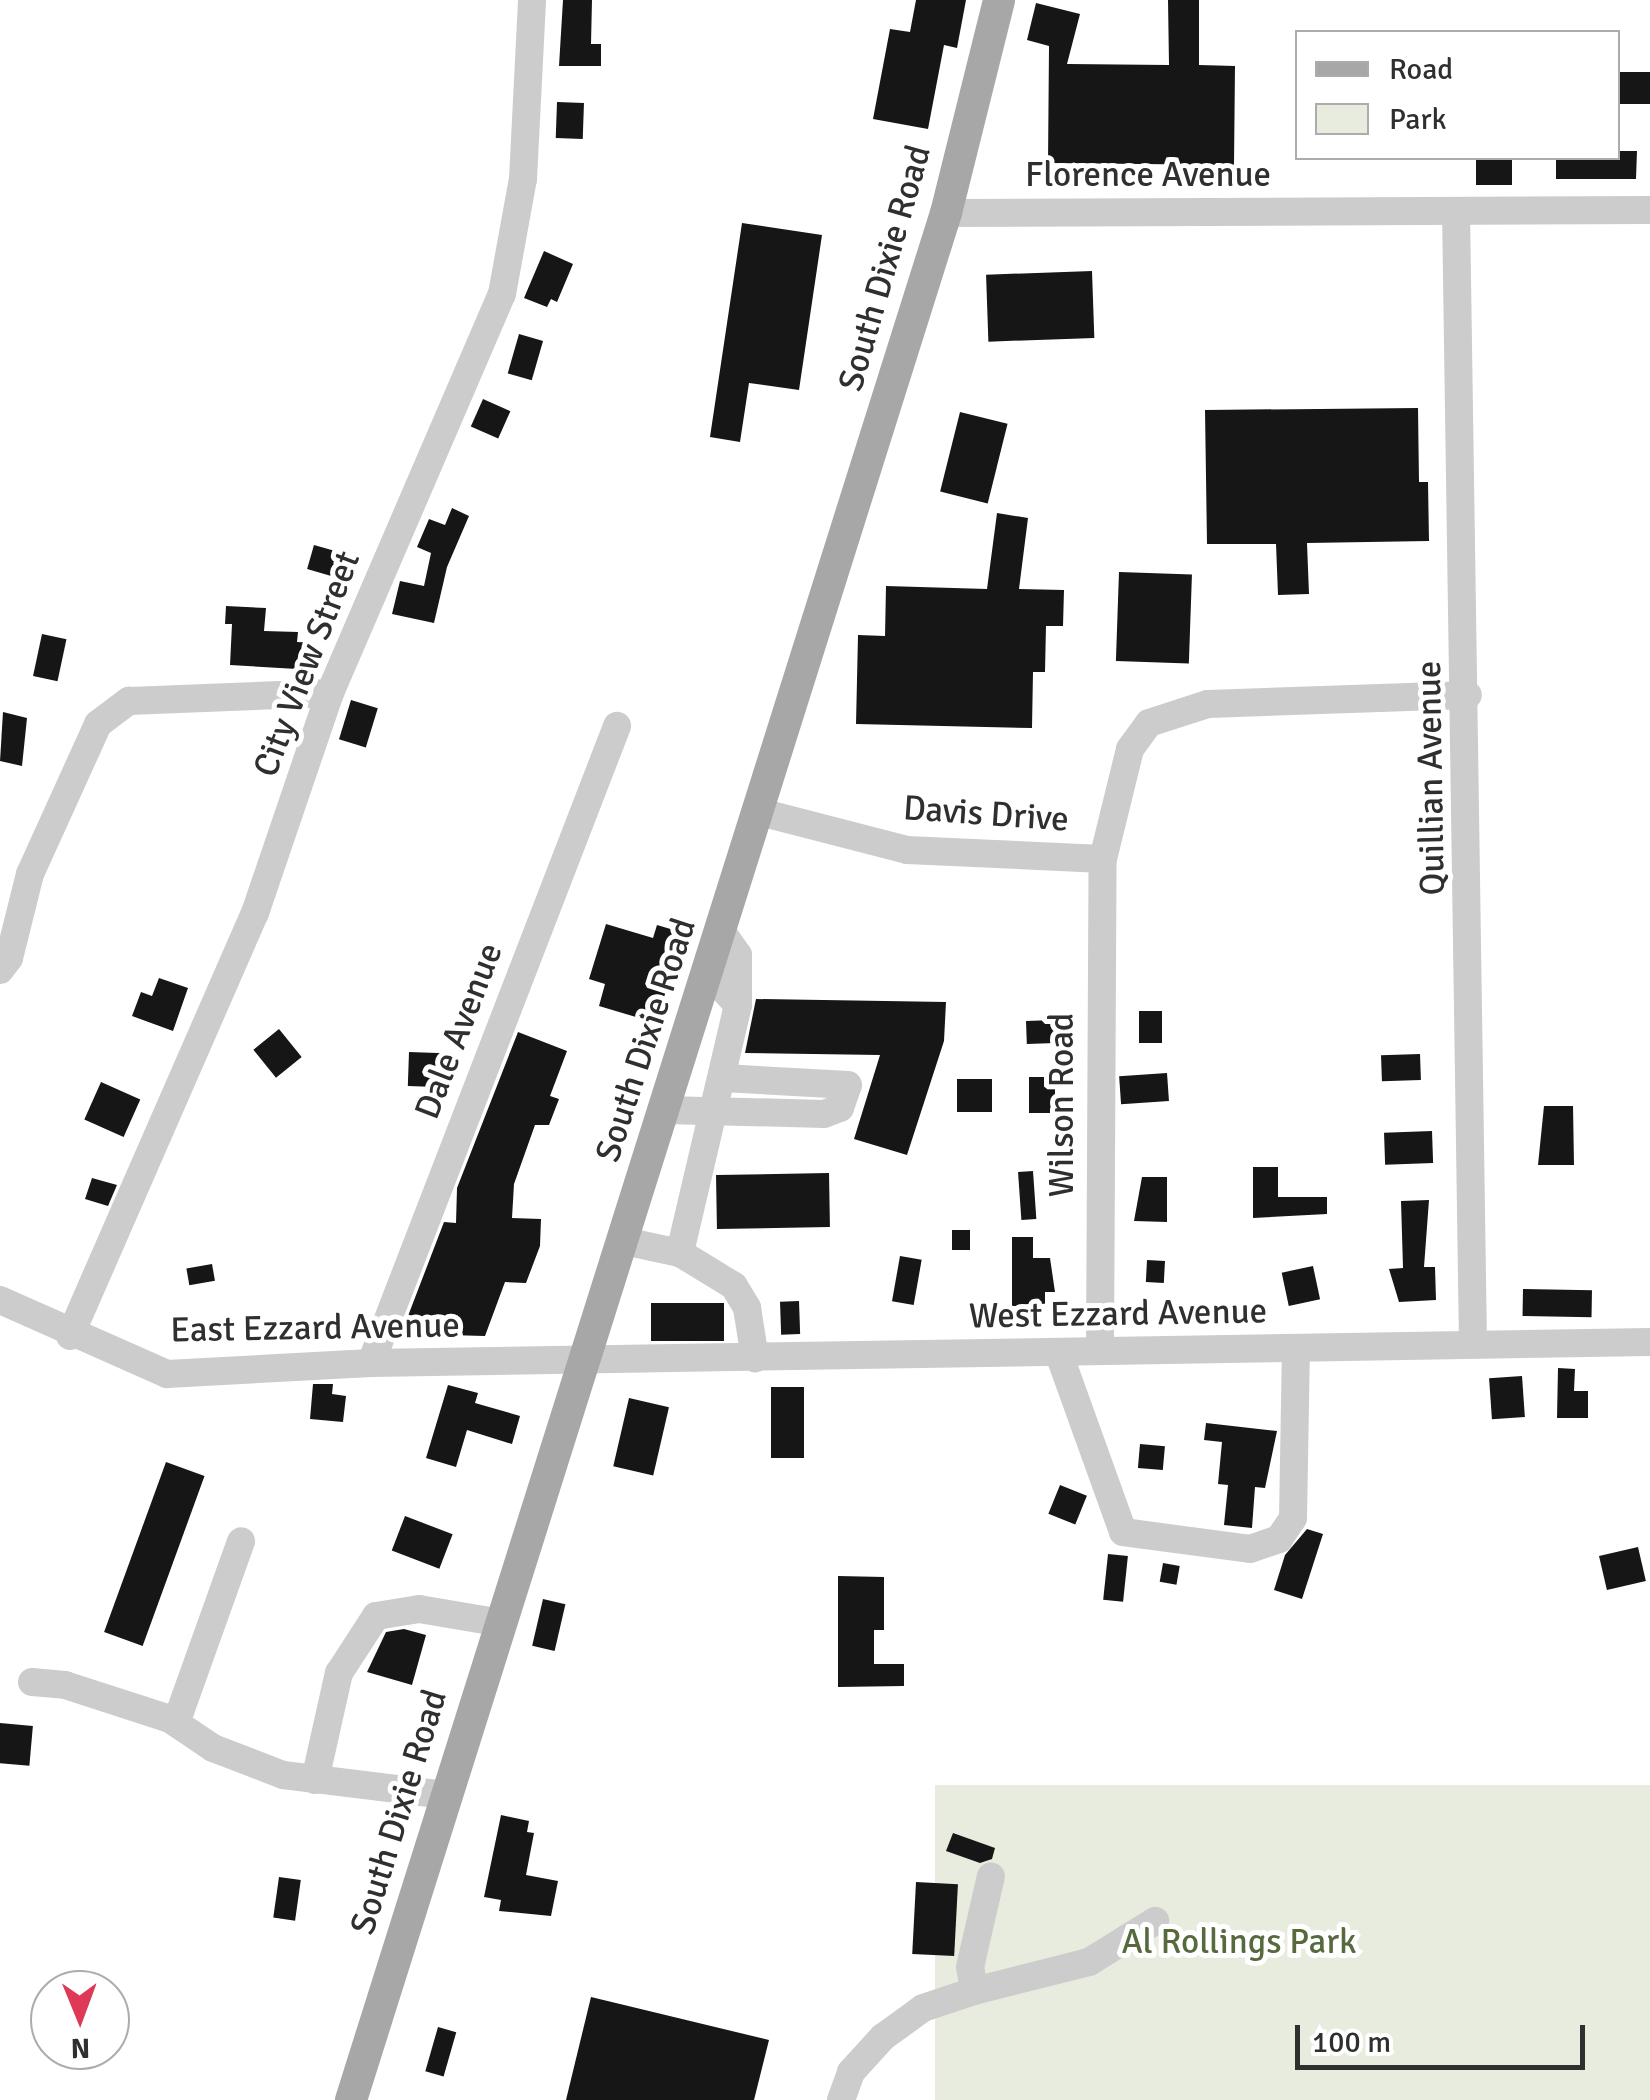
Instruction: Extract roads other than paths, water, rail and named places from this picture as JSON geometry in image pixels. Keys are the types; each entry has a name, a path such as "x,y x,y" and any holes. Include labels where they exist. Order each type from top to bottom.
{"main road":[{"name":"South Dixie Road","path":"351,2100 946,213 999,0"}],"street":[{"name":"City View Street","path":"70,1336 255,913 330,693 502,294 523,180 532,0"},
{"name":"Florence Avenue","path":"946,213 1650,210"},
{"name":"Quillian Avenue","path":"1456,211 1468,696 1473,1344"},
{"path":"0,970 10,958 30,874 98,724 129,701 330,693"},
{"name":"Davis Drive","path":"760,812 907,850 1103,860 1124,764 1148,723 1208,704 1468,696"},
{"name":"Dale Avenue","path":"371,1363 617,726"},
{"name":"Wilson Road","path":"1100,1352 1103,860"},
{"path":"680,1252 738,1005 738,955 722,932"},
{"path":"709,974 738,1005"},
{"path":"666,1110 824,1114 840,1108 848,1085 723,1078"},
{"path":"624,1241 680,1252 734,1286 746,1308 754,1358"},
{"name":"East Ezzard Avenue","path":"0,1300 70,1336 167,1374 371,1363 587,1360"},
{"name":"West Ezzard Avenue","path":"587,1360 1650,1342"},
{"path":"1060,1354 1123,1532 1250,1549 1279,1539 1293,1518 1296,1348"},
{"path":"176,1722 240,1541"},
{"path":"315,1780 339,1673 376,1616 419,1608 502,1623"},
{"path":"32,1682 64,1685 176,1722 213,1748 315,1780 446,1796"},
{"path":"974,1991 970,1967 990,1876"},
{"path":"841,2100 851,2072 883,2036 923,2008 1089,1962 1155,1921"}],"park label":[{"name":"Al Rollings Park","path":"1239,1942"}]}
